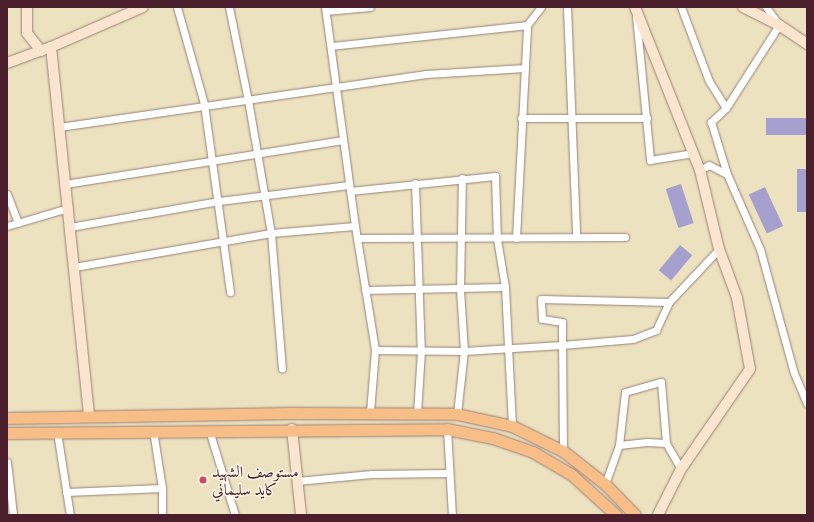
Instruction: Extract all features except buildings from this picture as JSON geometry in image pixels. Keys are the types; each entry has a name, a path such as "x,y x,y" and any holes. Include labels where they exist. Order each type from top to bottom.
{"main road":[{"path":"7,418 370,412 456,414 512,426 563,451 605,484 635,515"},
{"path":"7,433 153,430 447,429 493,438 533,452 572,475 616,515"}],"street":[{"path":"27,7 27,33 42,51"},
{"path":"7,63 42,51 143,7"},
{"path":"177,7 204,104 219,201 230,292"},
{"path":"228,7 258,152 271,233 282,369"},
{"path":"370,7 325,9 337,88 342,140 375,350 370,412"},
{"path":"516,238 527,25 541,7"},
{"path":"566,7 573,119 576,236"},
{"path":"635,7 650,160 693,153"},
{"path":"635,7 700,170 719,249 737,298 750,369 681,469 658,515"},
{"path":"681,7 710,81 726,108"},
{"path":"743,7 779,25 807,44"},
{"path":"766,7 779,25"},
{"path":"331,46 527,25"},
{"path":"779,25 726,108 711,122 727,174 760,249 794,373 807,403"},
{"path":"51,47 89,416"},
{"path":"60,127 204,104 248,100 337,88 426,74 525,68"},
{"path":"521,118 647,118"},
{"path":"65,184 213,159 342,140"},
{"path":"700,170 709,165 727,174"},
{"path":"70,227 219,201 265,195 495,176 497,239 506,287 507,349 512,426"},
{"path":"456,414 464,351 460,289 462,178"},
{"path":"415,183 415,238 421,351 417,413"},
{"path":"7,194 18,223"},
{"path":"7,226 68,208"},
{"path":"74,267 271,233 355,226"},
{"path":"357,238 497,239 576,236 625,237"},
{"path":"375,350 464,351 633,339 656,330 669,302 719,249"},
{"path":"365,290 417,291 506,287"},
{"path":"563,451 562,322 542,319 541,299 669,302"},
{"path":"605,484 619,445 625,392 661,382 666,443 681,469"},
{"path":"292,429 301,515"},
{"path":"447,429 448,473 452,515"},
{"path":"153,430 162,488 162,515"},
{"path":"209,430 235,515"},
{"path":"57,432 70,515"},
{"path":"619,445 647,442 666,443"},
{"path":"7,462 13,515"},
{"path":"297,481 372,474 448,473"},
{"path":"66,492 162,488"}],"place":[{"name":"مستوصف الشهيد كايد سليماني","path":"203,480"}]}
